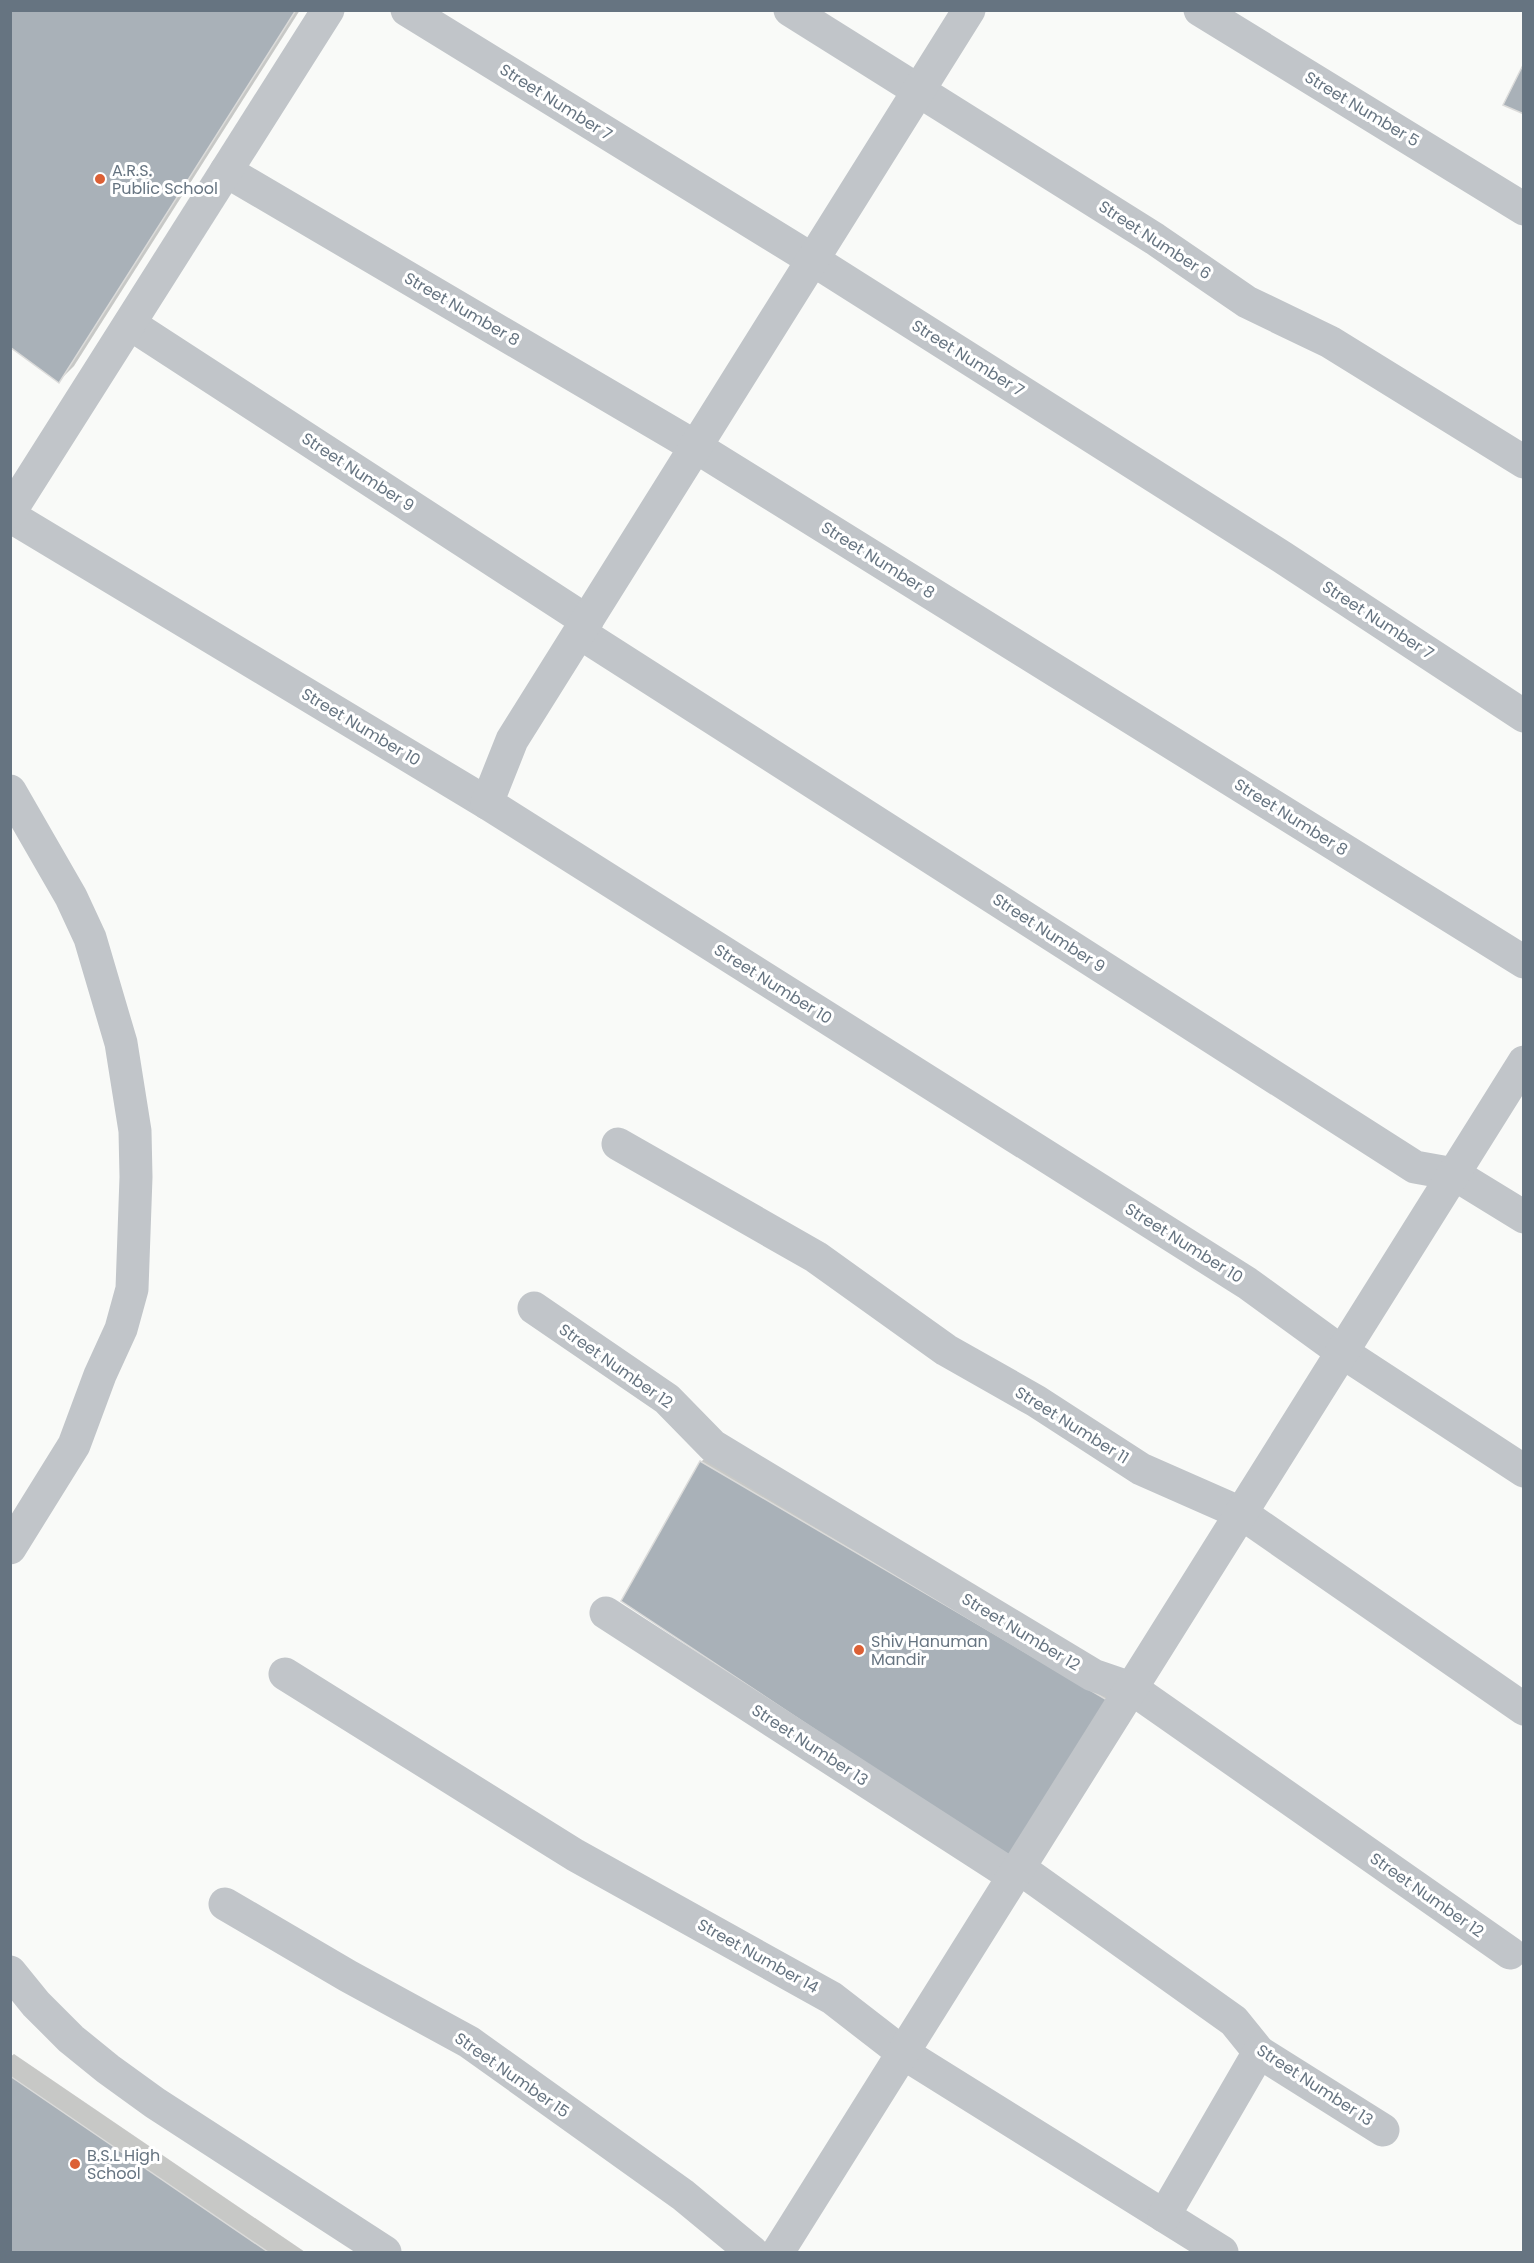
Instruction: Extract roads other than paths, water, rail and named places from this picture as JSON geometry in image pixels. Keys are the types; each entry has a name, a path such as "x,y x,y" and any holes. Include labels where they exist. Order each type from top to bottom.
{"street":[{"path":"10,514 328,10"},
{"name":"Street Number 7","path":"407,10 813,260 1282,557 1524,716"},
{"name":"Street Number 6","path":"790,10 1155,239 1247,302 1330,342 1524,462"},
{"path":"487,803 512,741 969,10"},
{"name":"Street Number 5","path":"1200,10 1524,209"},
{"name":"Street Number 8","path":"226,171 696,447 1524,962"},
{"name":"Street Number 9","path":"130,324 583,627 1415,1167 1454,1173 1524,1217"},
{"name":"Street Number 10","path":"10,514 487,803 1247,1283 1342,1352 1524,1471"},
{"path":"10,791 71,897 90,938 121,1043 135,1131 136,1177 132,1289 121,1329 100,1375 74,1445 10,1548"},
{"path":"778,2253 1524,1062"},
{"name":"Street Number 11","path":"618,1144 816,1257 946,1350 1036,1401 1141,1469 1241,1513 1524,1709"},
{"name":"Street Number 12","path":"534,1308 667,1399 712,1446 1093,1676 1131,1688 1510,1953"},
{"name":"Street Number 13","path":"606,1613 1016,1872 1234,2021 1259,2052 1383,2130"},
{"name":"Street Number 14","path":"285,1674 575,1855 832,1998 903,2053 1222,2253"},
{"name":"Street Number 15","path":"225,1904 348,1976 469,2042 683,2195 752,2253"},
{"path":"10,1972 36,2004 64,2032 108,2069 155,2103 385,2253"},
{"path":"1164,2216 1259,2052"}],"place":[{"name":"A.R.S. Public School","path":"100,179"},
{"name":"Shiv Hanuman Mandir","path":"859,1650"},
{"name":"B.S.L High School","path":"75,2164"}]}
